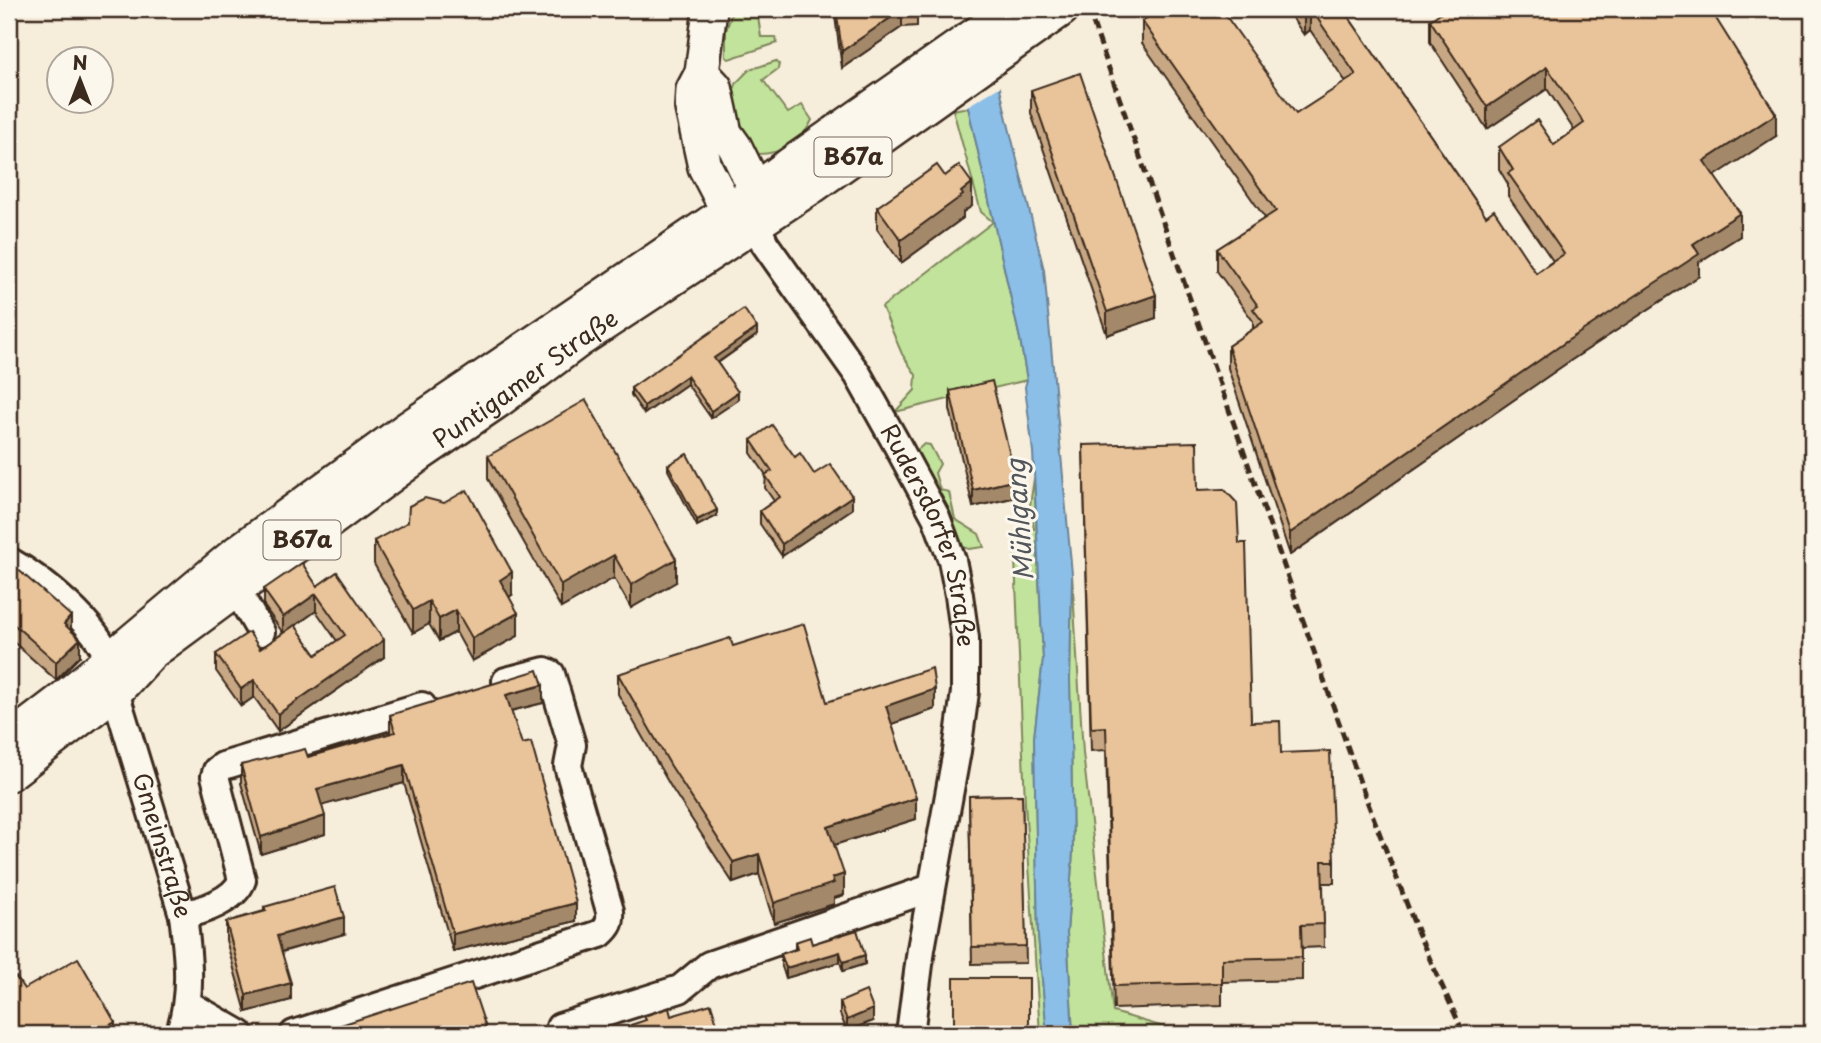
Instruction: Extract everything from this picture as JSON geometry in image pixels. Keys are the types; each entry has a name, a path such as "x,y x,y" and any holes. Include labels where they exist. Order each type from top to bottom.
{"main road":[{"path":"710,9 702,73 693,90 692,108 702,158 742,217"},
{"name":"Puntigamer Straße","path":"9,740 64,698 239,551 404,431 742,217 756,190 944,74 1000,54 1062,9"},
{"name":"Puntigamer Straße","path":"9,774 115,692 152,653 236,589 578,341 742,217 944,74 1002,15"},
{"path":"702,73 715,87 725,133 756,190"}],"street":[{"name":"Rudersdorfer Straße","path":"742,217 765,244 858,375 936,517 952,559 965,638 965,692 957,751 920,949 910,1034"},
{"path":"9,561 52,589 96,635 109,659"},
{"path":"236,589 261,632"},
{"name":"Gmeinstraße","path":"109,659 115,692 183,915 188,1004 179,1034"},
{"path":"294,1034 600,934 608,927 611,920 610,911 568,766 572,745 551,674 539,671 486,687"},
{"path":"183,915 228,897 242,880 215,776 217,770 222,766 446,699"},
{"path":"560,1027 680,989 709,965 931,888"},
{"path":"188,1004 240,1034"}],"green space":[{"path":"733,9 757,9 761,37 776,37 777,43 729,59 726,57 726,31"},
{"path":"776,61 779,64 778,69 763,80 788,113 802,105 812,120 803,134 790,145 774,152 756,154 743,137 733,92 737,82 749,70"},
{"path":"968,107 1020,339 1027,380 895,412 915,390 916,375 902,354 882,307 993,222 981,212 953,110"},
{"path":"924,444 930,445 940,464 935,473 940,490 949,492 955,519 979,534 984,547 969,549 961,546 940,495 914,453"},
{"path":"1034,479 1043,659 1034,738 1038,935 1047,1034 1040,1034 1025,803 1014,533 1034,529 1030,505"},
{"path":"1072,574 1083,753 1113,1012 1164,1027 1165,1034 1073,1034 1067,933 1073,851 1070,679"}],"water":[{"name":"Mühlgang","path":"952,9 983,9 1044,270 1072,574 1070,679 1073,851 1067,933 1073,1034 1047,1034 1038,936 1034,738 1043,659 1033,452 1025,387 1027,380 968,107"}],"pier":[{"path":"948,9 986,9 1003,85 964,108"}],"building":[{"path":"836,9 917,9 902,10 842,51"},
{"path":"1160,9 1221,9 1296,114 1356,75 1311,9 1343,9 1486,216 1494,210 1536,273 1564,254 1508,173 1513,170 1499,147 1537,120 1554,145 1584,123 1547,67 1487,107 1430,20 1446,9 1710,9 1776,114 1704,161 1740,213 1693,244 1699,254 1567,341 1290,533 1228,346 1263,322 1253,309 1258,306 1217,249 1276,211 1142,21"},
{"path":"1080,73 1156,295 1107,312 1031,90"},
{"path":"937,165 945,176 959,165 972,183 961,192 963,195 901,240 877,207"},
{"path":"744,309 757,328 714,358 738,392 711,411 687,376 644,406 631,388"},
{"path":"992,381 1016,480 973,490 950,391"},
{"path":"586,400 676,559 631,585 614,555 561,585 488,456"},
{"path":"772,425 795,457 800,453 814,474 830,464 852,496 782,544 760,511 780,497 765,475 772,471 751,440"},
{"path":"1197,442 1198,490 1224,489 1237,503 1239,543 1246,543 1251,722 1280,721 1281,753 1330,751 1334,861 1322,861 1324,924 1301,925 1302,957 1222,959 1222,983 1114,986 1106,727 1091,728 1083,445"},
{"path":"687,454 717,510 697,520 668,465"},
{"path":"467,490 512,572 500,580 518,613 472,638 456,610 439,619 429,601 413,610 374,541 408,522 409,506 425,498 444,503"},
{"path":"302,563 317,586 337,572 384,640 278,714 254,680 241,689 216,654 249,632 260,649 295,625 316,655 345,635 316,594 283,617 266,593 264,589"},
{"path":"14,566 71,616 64,624 80,639 56,662 9,620 9,572"},
{"path":"804,624 827,702 932,668 935,689 886,706 916,798 828,827 844,874 832,878 834,883 774,903 759,854 733,862 671,766 618,674 730,638 733,646"},
{"path":"538,670 543,685 506,695 522,744 531,742 576,903 453,934 404,765 317,789 325,816 261,837 241,765 305,749 308,757 395,732 390,715"},
{"path":"1022,795 1026,946 972,947 969,796"},
{"path":"335,887 344,917 277,936 291,983 246,995 226,922 266,911 264,907"},
{"path":"857,930 865,955 843,962 840,952 786,968 781,954 797,949 795,942 810,937 812,944"},
{"path":"78,958 115,1022 94,1034 9,1034 9,982 16,977 24,989"},
{"path":"954,978 1029,978 1029,1034 954,1034"},
{"path":"471,983 488,1034 341,1034 338,1026"},
{"path":"866,991 873,1009 847,1020 840,1002"},
{"path":"711,1004 720,1033 624,1034 633,1031 631,1025 646,1020 644,1016 669,1008 671,1016"}],"railway":[{"path":"1088,9 1362,788 1418,933 1464,1034"}]}
